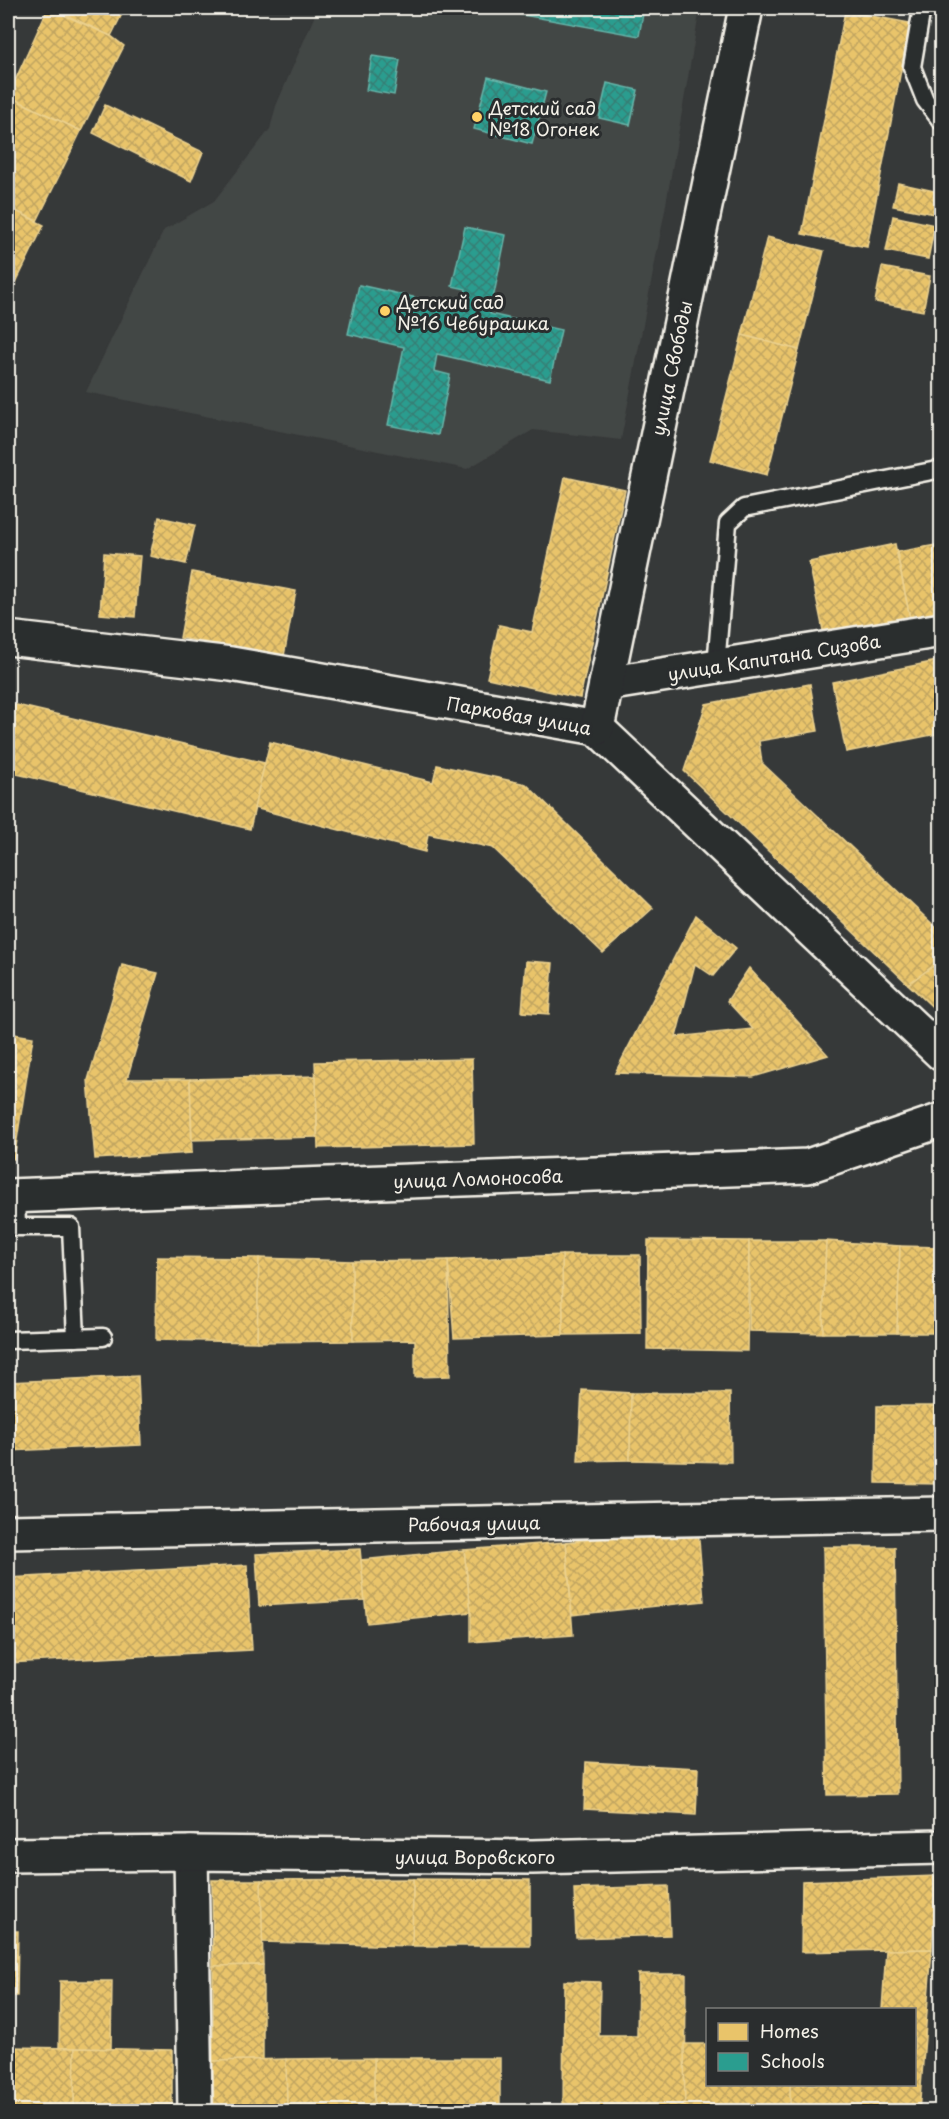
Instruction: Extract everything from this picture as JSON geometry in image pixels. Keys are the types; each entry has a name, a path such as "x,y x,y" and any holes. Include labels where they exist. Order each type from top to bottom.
{"street":[{"name":"улица Свободы","path":"597,728 746,8"},
{"name":"улица Капитана Сизова","path":"606,684 942,630"},
{"name":"Парковая улица","path":"8,638 231,664 597,728 942,1054"},
{"name":"улица Ломоносова","path":"12,1195 808,1166 942,1120"},
{"name":"Рабочая улица","path":"8,1532 942,1514"},
{"name":"улица Воровского","path":"8,1855 191,1853 532,1857 942,1847"},
{"path":"191,1853 195,2112"}],"lane":[{"path":"922,8 912,67 925,100 942,122"},
{"path":"716,666 728,523 744,507 942,469"},
{"path":"12,1195 17,1227 72,1227 76,1338"},
{"path":"8,1340 103,1337"}],"shaded area":[{"name":"Детский сад №16 Чебурашка","path":"318,8 700,8 665,210 621,440 533,430 467,469 86,392 164,230 214,201 270,129 276,106"}],"building: Homes":[{"path":"48,8 111,36 124,46 81,131 8,96"},
{"path":"51,8 125,8 111,36"},
{"path":"845,11 910,23 867,247 802,234"},
{"path":"8,96 81,131 37,221 8,207"},
{"path":"105,105 203,152 191,181 93,133"},
{"path":"898,183 939,192 935,214 893,206"},
{"path":"8,207 44,225 8,299"},
{"path":"893,216 935,225 928,259 886,251"},
{"path":"767,237 824,251 799,350 742,335"},
{"path":"882,267 930,276 923,311 875,302"},
{"path":"742,335 799,350 767,475 710,460"},
{"path":"565,477 625,490 580,698 487,678 499,625 532,632"},
{"path":"159,517 195,525 186,564 150,556"},
{"path":"895,544 910,618 824,635 809,562"},
{"path":"942,544 942,612 910,618 897,552"},
{"path":"104,553 140,556 135,617 100,614"},
{"path":"192,572 296,591 284,656 180,638"},
{"path":"942,660 942,733 846,752 832,682"},
{"path":"810,684 818,731 759,741 762,763 942,933 942,960 908,984 684,771 706,704"},
{"path":"8,703 265,763 250,829 8,772"},
{"path":"270,742 433,782 437,765 526,784 653,908 603,953 493,848 428,834 425,852 254,808"},
{"path":"696,915 736,948 713,976 695,964 676,1037 753,1029 727,1001 749,968 828,1055 753,1077 615,1073"},
{"path":"942,960 942,1016 908,984"},
{"path":"526,961 553,963 549,1014 522,1012"},
{"path":"122,965 158,973 127,1079 190,1079 192,1153 95,1159 88,1080"},
{"path":"8,1033 33,1037 14,1159 8,1158"},
{"path":"472,1059 474,1144 318,1148 315,1062"},
{"path":"316,1076 317,1137 192,1140 190,1079"},
{"path":"648,1240 749,1241 747,1351 647,1349"},
{"path":"749,1241 826,1241 823,1333 749,1331"},
{"path":"826,1241 900,1246 897,1333 823,1333"},
{"path":"900,1246 942,1247 942,1333 897,1333"},
{"path":"562,1255 640,1255 641,1334 563,1335"},
{"path":"562,1255 563,1335 454,1338 448,1260"},
{"path":"157,1257 259,1258 257,1342 156,1340"},
{"path":"259,1258 352,1261 353,1341 257,1342"},
{"path":"448,1260 450,1376 415,1377 415,1340 353,1341 352,1261"},
{"path":"138,1376 141,1445 8,1451 8,1382"},
{"path":"582,1390 631,1393 630,1460 578,1461"},
{"path":"631,1393 730,1393 731,1462 630,1460"},
{"path":"877,1406 942,1406 942,1484 876,1483"},
{"path":"698,1528 704,1601 572,1615 566,1542"},
{"path":"566,1542 573,1635 471,1642 471,1612 464,1550"},
{"path":"823,1547 895,1547 898,1794 827,1795"},
{"path":"360,1549 365,1600 259,1606 256,1554"},
{"path":"464,1550 471,1612 367,1623 361,1560"},
{"path":"247,1565 252,1650 8,1663 8,1578"},
{"path":"586,1762 698,1768 696,1815 584,1809"},
{"path":"936,1876 932,1949 801,1952 802,1881"},
{"path":"413,1879 530,1880 530,1946 412,1946"},
{"path":"413,1879 412,1946 262,1942 261,1880"},
{"path":"212,1880 261,1880 263,1965 213,1966"},
{"path":"668,1886 670,1935 576,1938 574,1889"},
{"path":"8,1931 18,1931 17,1996 8,1996"},
{"path":"932,1949 919,2112 790,2112 790,2086 916,2086 916,2008 882,2008 886,1950"},
{"path":"263,1965 263,2060 213,2061 213,1966"},
{"path":"638,1974 686,1974 685,2112 563,2112 564,1981 600,1982 599,2036 637,2036"},
{"path":"60,1981 112,1981 111,2049 59,2048"},
{"path":"684,2044 706,2044 706,2086 790,2086 790,2112 685,2112"},
{"path":"8,2047 75,2048 74,2112 8,2112"},
{"path":"75,2048 172,2050 172,2112 74,2112"},
{"path":"374,2058 500,2058 500,2112 374,2112"},
{"path":"374,2058 374,2112 287,2112 286,2059"},
{"path":"286,2059 287,2112 214,2112 213,2061"}],"building: Schools":[{"path":"484,8 644,8 639,36"},
{"path":"372,56 400,60 394,95 366,90"},
{"path":"488,77 546,92 532,144 474,129"},
{"path":"607,83 638,90 630,125 599,118"},
{"path":"465,227 506,235 490,314 561,330 550,380 437,354 434,371 450,375 438,435 388,425 404,347 348,334 359,285 462,308 466,289 452,286"}],"place":[{"name":"Детский сад №18 Огонек","path":"477,117"},
{"name":"Детский сад №16 Чебурашка","path":"385,311"}]}
